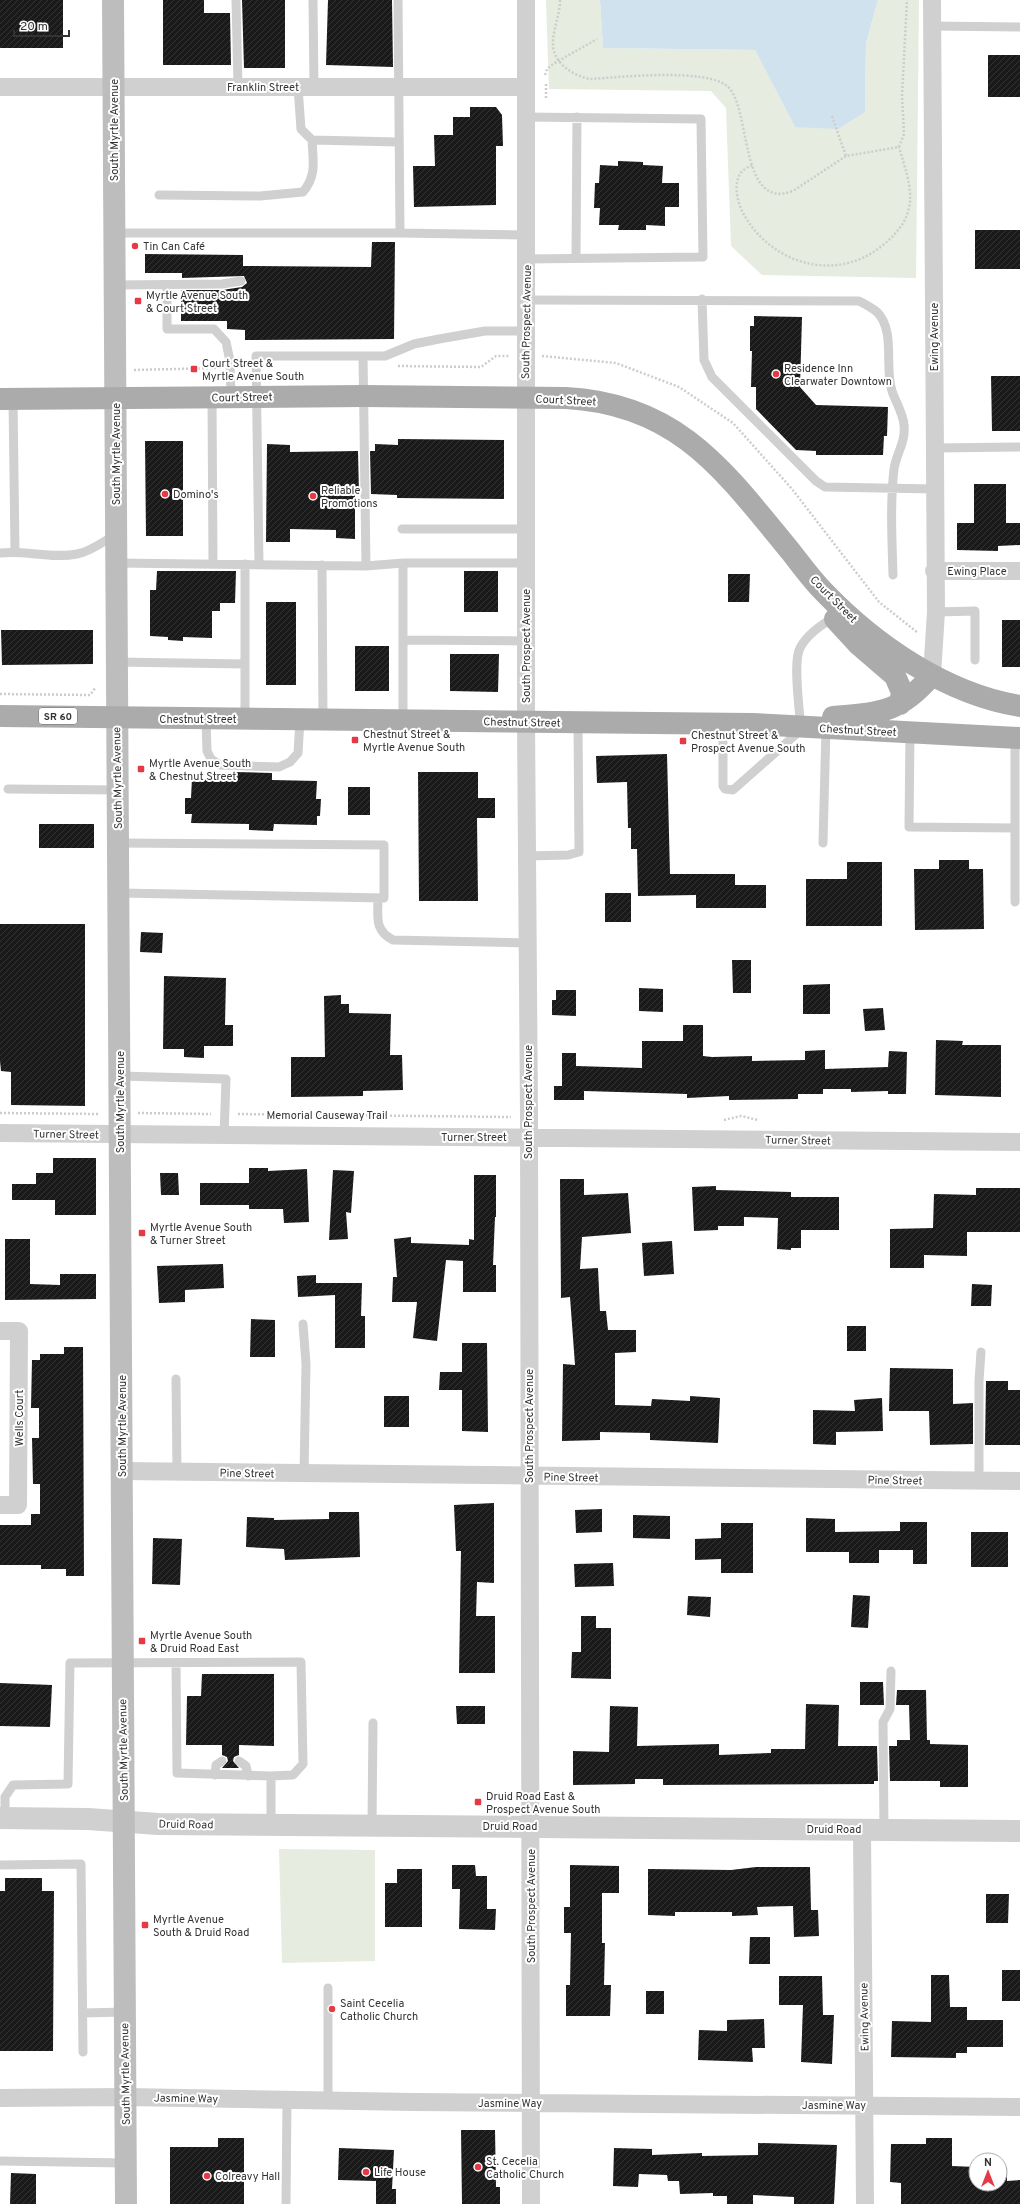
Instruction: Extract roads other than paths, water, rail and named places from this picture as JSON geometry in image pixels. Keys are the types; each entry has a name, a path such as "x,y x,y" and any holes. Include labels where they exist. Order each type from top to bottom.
{"main road":[{"name":"South Myrtle Avenue","path":"113,0 117,563 116,716 119,843 121,1076 122,1662 126,2204"},
{"name":"Court Street","path":"7,399 256,396 571,398 611,404 631,410 673,429 718,464 824,592 883,643 932,675 970,692 1004,703 1020,706"},
{"path":"824,592 837,622 859,645 895,676 902,692 900,704"},
{"path":"810,725 879,713 900,704 922,687 932,675"},
{"name":"Chestnut Street","path":"0,716 116,716 206,719 810,725 1018,738"}],"street":[{"name":"South Prospect Avenue","path":"526,0 527,258 525,398 531,2204"},
{"name":"Ewing Avenue","path":"932,0 935,448 934,571 936,612 932,675"},
{"name":"Franklin Street","path":"0,87 526,87"},
{"name":"Ewing Place","path":"934,571 1020,572"},
{"name":"Turner Street","path":"0,1133 1020,1142"},
{"name":"Wells Court","path":"0,1331 19,1331 19,1355 18,1505 0,1505"},
{"name":"Pine Street","path":"122,1471 1020,1482"},
{"name":"Druid Road","path":"2,1818 272,1825 1020,1831"},
{"name":"Ewing Avenue","path":"862,1829 865,2204"},
{"name":"Jasmine Way","path":"0,2098 126,2097 328,2101 1020,2107"}],"lane":[{"path":"236,0 238,87"},
{"path":"159,195 260,196 303,192 311,182 313,168 312,140 302,129 313,0"},
{"path":"398,0 400,232"},
{"path":"932,26 1020,27"},
{"path":"526,117 701,119 703,257 527,258"},
{"path":"576,258 577,118"},
{"path":"312,140 399,142"},
{"path":"115,233 400,232 527,235"},
{"path":"115,285 222,284 241,281"},
{"path":"167,285 167,330 214,329 226,342 230,361 222,397 213,564"},
{"path":"526,300 702,299 859,301 878,313 888,333 889,375 892,391 901,410 904,425 904,440 894,467 891,507 893,575"},
{"path":"702,299 704,360 712,377 816,481 826,487 935,489"},
{"path":"259,565 256,356 385,356 414,344 485,331 525,331"},
{"path":"363,356 366,566"},
{"path":"7,399 15,551"},
{"path":"935,448 1020,447"},
{"path":"402,529 526,529"},
{"path":"0,553 15,551 51,555 77,554 116,534"},
{"path":"117,563 366,566 403,563 526,563"},
{"path":"403,563 403,721"},
{"path":"245,564 245,719"},
{"path":"322,565 324,720"},
{"path":"936,612 975,611 975,660"},
{"path":"823,843 810,725 797,660 800,648 814,631 834,617"},
{"path":"404,640 526,641"},
{"path":"116,662 245,664"},
{"path":"206,719 207,751 211,759 220,765 279,767 290,762 298,753 300,720"},
{"path":"527,856 568,855 579,852 578,723"},
{"path":"723,724 722,786 725,789 733,790 810,725"},
{"path":"910,732 909,827 1015,828"},
{"path":"1015,902 1015,828 1018,738"},
{"path":"8,789 118,790"},
{"path":"119,843 384,845 384,898 119,893"},
{"path":"378,898 378,926 382,934 393,940 528,943"},
{"path":"121,1076 226,1079 224,1136"},
{"path":"303,1324 306,1364 304,1474"},
{"path":"979,1481 979,1381 981,1352"},
{"path":"176,1379 177,1472"},
{"path":"2,1818 5,1797 13,1786 68,1784 70,1663 301,1662 303,1764 293,1775 248,1776 176,1773 176,1663"},
{"path":"884,1829 883,1722 890,1709 891,1671"},
{"path":"372,1825 373,1723"},
{"path":"215,1775 216,1765 222,1761"},
{"path":"239,1761 246,1766 248,1776"},
{"path":"271,1776 272,1825"},
{"path":"0,1865 80,1864 84,2052"},
{"path":"328,1988 328,2101"},
{"path":"83,2013 124,2012"},
{"path":"286,2204 287,2100"},
{"path":"0,2161 126,2163"}],"water":[{"path":"600,0 878,0 866,43 865,112 838,129 795,127 755,50 603,48"}],"place":[{"name":"Tin Can Café","path":"135,246"},
{"name":"Myrtle Avenue South & Court Street","path":"138,301"},
{"name":"Court Street & Myrtle Avenue South","path":"194,369"},
{"name":"Residence Inn Clearwater Downtown","path":"776,374"},
{"name":"Domino's","path":"165,494"},
{"name":"Reliable Promotions","path":"313,496"},
{"name":"Chestnut Street & Myrtle Avenue South","path":"355,740"},
{"name":"Chestnut Street & Prospect Avenue South","path":"683,741"},
{"name":"Myrtle Avenue South & Chestnut Street","path":"141,769"},
{"name":"Myrtle Avenue South & Turner Street","path":"142,1233"},
{"name":"Myrtle Avenue South & Druid Road East","path":"142,1641"},
{"name":"Druid Road East & Prospect Avenue South","path":"478,1802"},
{"name":"Myrtle Avenue South & Druid Road","path":"145,1925"},
{"name":"Saint Cecelia Catholic Church","path":"332,2009"},
{"name":"St. Cecelia Catholic Church","path":"478,2167"},
{"name":"Life House","path":"366,2172"},
{"name":"Colreavy Hall","path":"207,2176"}]}
